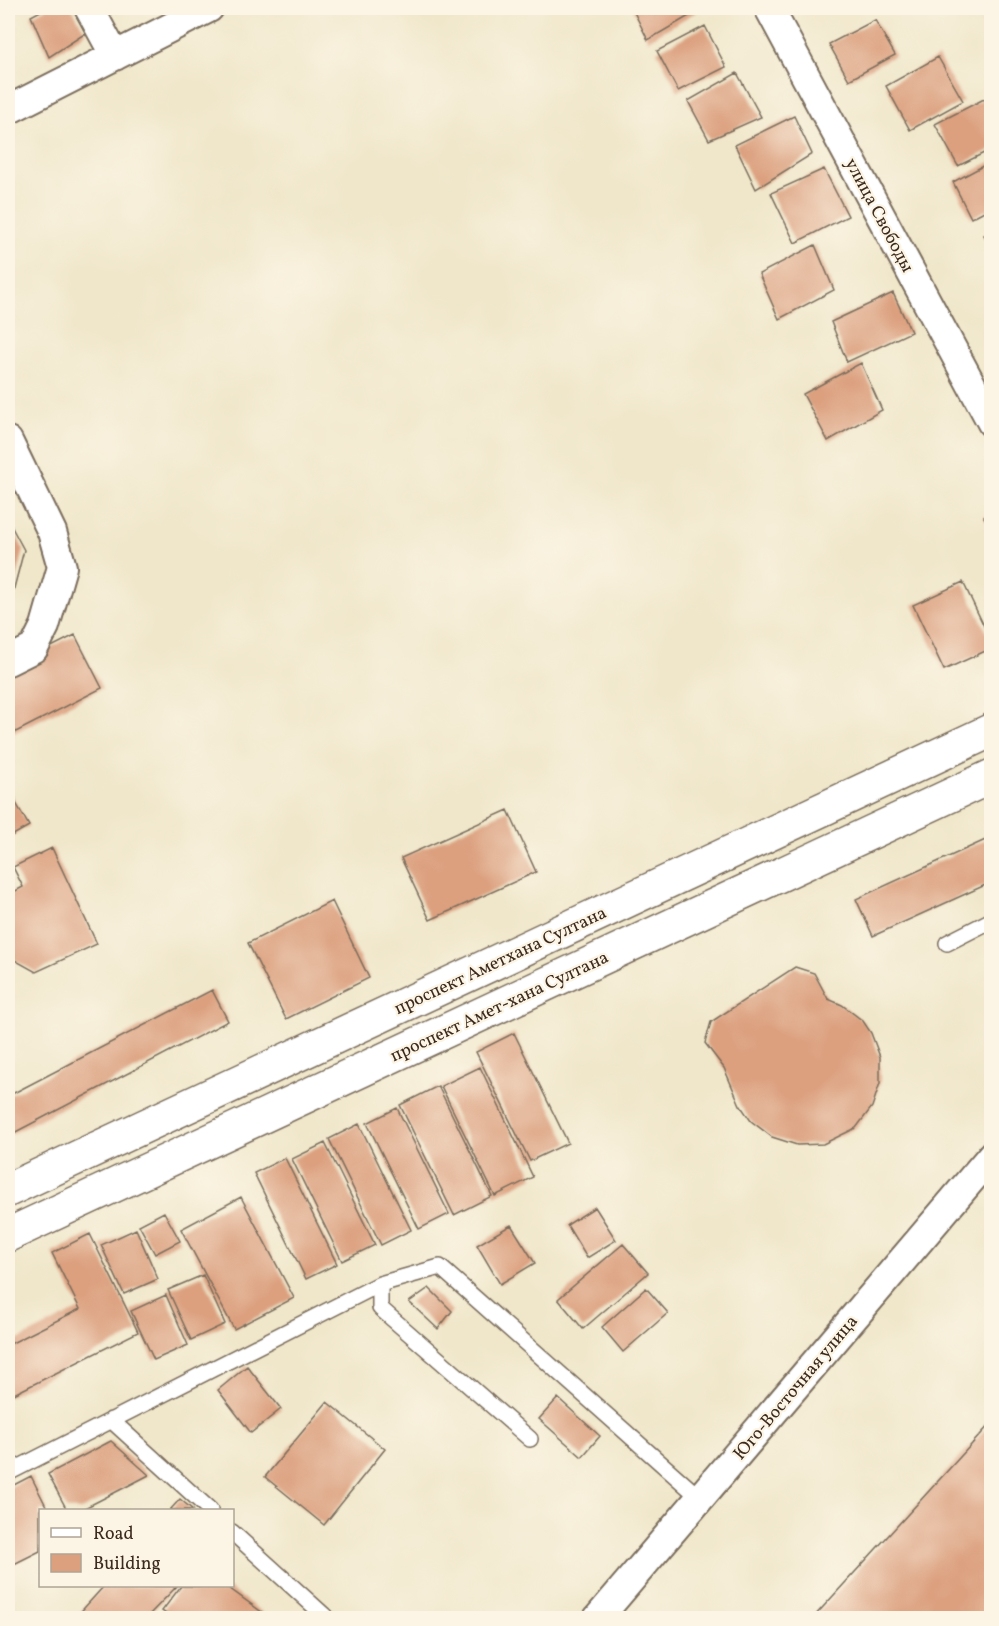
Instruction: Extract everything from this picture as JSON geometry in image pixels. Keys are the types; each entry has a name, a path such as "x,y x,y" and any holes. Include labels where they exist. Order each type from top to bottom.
{"main road":[{"name":"проспект Аметхана Султана","path":"8,1190 992,730"},
{"name":"проспект Амет-хана Султана","path":"8,1235 992,776"}],"street":[{"path":"89,8 115,56"},
{"path":"8,110 209,8"},
{"name":"улица Свободы","path":"769,8 992,423"},
{"path":"8,441 52,532 62,567 45,626 34,648 8,661"},
{"name":"Юго-Восточная улица","path":"598,1618 992,1155"}],"lane":[{"path":"947,944 992,920"},
{"path":"8,1473 380,1284 440,1267 700,1498"},
{"path":"380,1284 380,1308 530,1439"},
{"path":"111,1420 209,1509"},
{"path":"234,1534 327,1618"}],"building":[{"path":"46,8 72,8 86,33 49,57 31,16"},
{"path":"632,8 701,8 701,9 648,40"},
{"path":"875,20 895,55 849,80 829,44"},
{"path":"705,26 726,67 678,91 657,51"},
{"path":"938,57 963,101 910,130 886,86"},
{"path":"737,73 761,117 709,140 688,101"},
{"path":"984,99 992,113 992,149 958,166 935,124"},
{"path":"794,116 812,154 756,189 735,145"},
{"path":"992,161 992,207 971,218 953,182"},
{"path":"824,169 848,216 795,243 771,193"},
{"path":"992,231 992,248 984,235"},
{"path":"815,245 834,290 779,319 759,274"},
{"path":"893,293 911,332 847,362 831,322"},
{"path":"861,363 882,410 828,441 803,394"},
{"path":"992,513 992,530 984,517"},
{"path":"8,523 24,550 8,611"},
{"path":"963,582 992,643 992,648 944,670 913,605"},
{"path":"75,635 102,688 8,736 8,669"},
{"path":"8,789 29,826 8,838"},
{"path":"508,810 536,872 430,920 401,858"},
{"path":"992,837 992,882 873,936 856,899"},
{"path":"52,848 97,944 36,972 13,959 8,962 8,895 23,887 13,867"},
{"path":"332,901 369,978 286,1019 248,943"},
{"path":"795,967 814,973 828,999 842,1005 863,1021 871,1033 880,1057 880,1083 872,1107 856,1128 823,1144 797,1145 772,1137 751,1121 740,1105 724,1068 705,1043 711,1022"},
{"path":"212,990 228,1021 8,1136 8,1096"},
{"path":"514,1033 568,1143 530,1161 476,1052"},
{"path":"480,1067 533,1177 495,1196 441,1086"},
{"path":"438,1086 492,1196 454,1215 400,1105"},
{"path":"397,1108 449,1214 419,1229 367,1123"},
{"path":"359,1124 411,1230 381,1245 329,1139"},
{"path":"325,1143 375,1245 342,1261 292,1159"},
{"path":"285,1158 337,1264 306,1279 254,1173"},
{"path":"241,1197 294,1298 234,1329 181,1229"},
{"path":"595,1207 616,1240 587,1258 567,1225"},
{"path":"164,1212 180,1241 155,1254 139,1225"},
{"path":"511,1225 535,1263 500,1284 477,1245"},
{"path":"136,1229 158,1279 124,1294 101,1245"},
{"path":"90,1234 138,1332 8,1397 8,1345 80,1309 52,1253"},
{"path":"623,1244 648,1273 583,1329 558,1299"},
{"path":"203,1275 225,1324 191,1340 168,1290"},
{"path":"429,1288 452,1311 438,1329 409,1302"},
{"path":"646,1288 668,1313 623,1352 602,1327"},
{"path":"166,1295 188,1345 154,1360 131,1311"},
{"path":"247,1366 281,1409 251,1433 218,1390"},
{"path":"558,1398 600,1436 582,1457 539,1419"},
{"path":"327,1402 385,1449 324,1525 265,1477"},
{"path":"992,1422 992,1618 813,1618"},
{"path":"111,1441 149,1475 83,1509 66,1509 48,1474"},
{"path":"31,1476 48,1509 39,1509 39,1552 8,1567 8,1488"},
{"path":"180,1499 192,1509 171,1509"},
{"path":"103,1587 176,1587 146,1618 75,1618"},
{"path":"180,1587 227,1587 263,1613 259,1618 172,1618 162,1611"}]}
